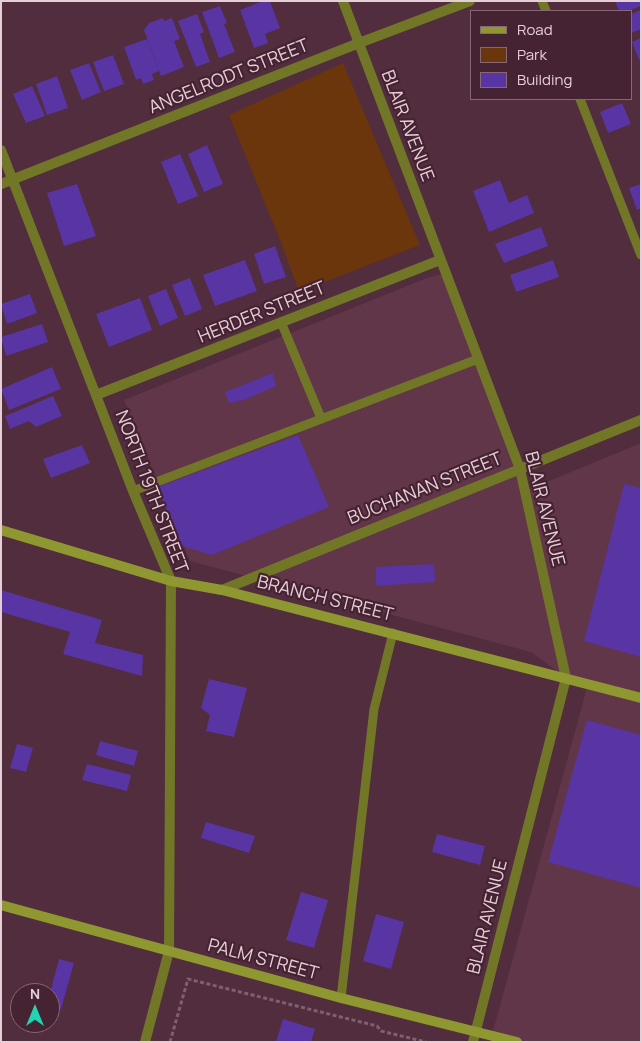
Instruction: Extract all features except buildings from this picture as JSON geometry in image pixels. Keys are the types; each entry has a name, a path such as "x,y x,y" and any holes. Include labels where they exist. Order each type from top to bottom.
{"street":[{"name":"BLAIR AVENUE","path":"343,1 520,468 566,678 473,1042"},
{"name":"ANGELRODT STREET","path":"1,184 470,1"},
{"name":"NORTH 19TH STREET","path":"1,150 133,491 171,581 169,951 146,1042"},
{"name":"HERDER STREET","path":"96,396 440,260"},
{"name":"BUCHANAN STREET","path":"222,590 641,420"},
{"name":"BRANCH STREET","path":"1,530 171,581 222,590 641,698"},
{"name":"PALM STREET","path":"1,905 341,998 516,1042"}],"lane":[{"path":"580,100 641,255"},
{"path":"281,322 321,418"},
{"path":"133,491 478,359"},
{"path":"341,998 374,710 393,634"}],"path":[{"path":"170,1042 188,979 377,1026 381,1031 426,1042"}],"shaded area":[{"path":"445,273 525,491 641,443 641,1042 490,1042 588,684 566,678 531,652 190,561 124,400 427,278"}],"green space":[{"path":"343,63 420,245 299,292 229,115"}]}
